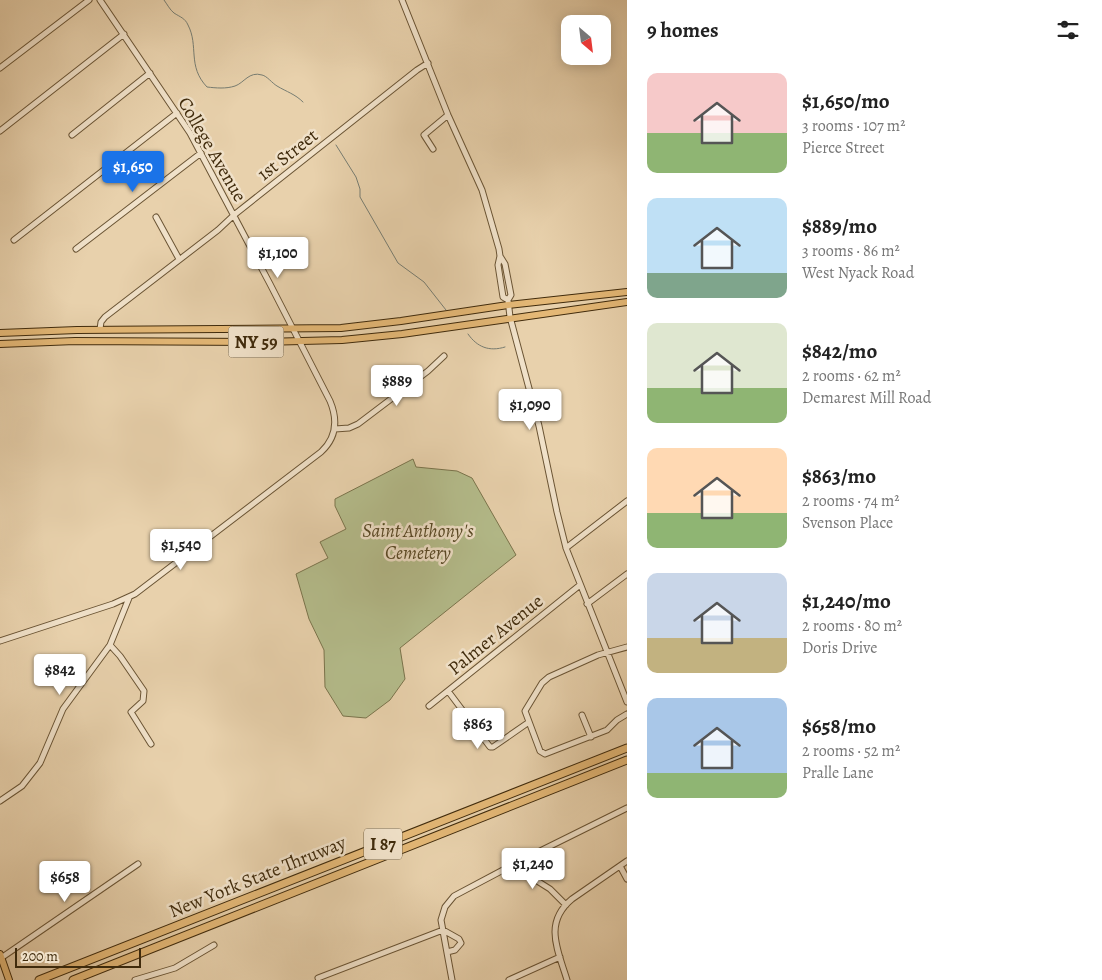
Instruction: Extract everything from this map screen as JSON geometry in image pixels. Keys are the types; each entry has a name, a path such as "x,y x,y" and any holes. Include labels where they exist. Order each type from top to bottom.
{"highway":[{"name":"New York State Thruway","path":"41,979 627,748"},
{"name":"New York State Thruway","path":"73,980 627,760"}],"main road":[{"name":"NY 59","path":"0,332 100,329 293,329 371,325 508,302 627,292"},
{"name":"NY 59","path":"0,344 90,341 342,340 402,334 510,317 627,302"},
{"path":"1,956 8,976"}],"street":[{"path":"0,68 89,0"},
{"name":"College Avenue","path":"100,0 177,113 201,153 334,411 335,429"},
{"path":"402,0 448,115 484,196 500,256 498,265 503,296 508,302 510,317 539,426 556,512 566,548 627,702"},
{"path":"0,131 124,34"},
{"name":"1st Street","path":"100,329 101,322 105,317 428,63"},
{"path":"72,135 150,74"},
{"path":"14,240 177,113"},
{"path":"433,149 424,135 448,115"},
{"path":"76,249 201,153"},
{"path":"156,218 179,259"},
{"path":"0,641 114,604 129,597 321,452 328,444 335,429 349,428 358,424 428,371 444,356"},
{"path":"566,548 627,501"},
{"path":"587,604 627,574"},
{"name":"Palmer Avenue","path":"429,706 580,585"},
{"path":"0,801 22,786 36,770 64,709 110,645 129,597"},
{"path":"110,645 144,691 143,701 132,712 151,744"},
{"path":"627,647 607,653 546,678 526,708 525,714 540,751 545,754 610,728 617,720 627,714"},
{"path":"448,691 490,747 528,722"},
{"path":"582,715 591,737"},
{"path":"452,980 442,930 442,914 454,896 627,808"},
{"path":"520,861 527,873 550,889 566,905"},
{"path":"567,980 554,931 558,916 566,905 627,861"},
{"path":"1,956 138,864"},
{"path":"620,866 627,879"},
{"path":"318,978 442,930 459,939 461,943 455,950 447,952"},
{"path":"135,980 175,968 214,945"},
{"path":"509,980 560,957"}],"green space":[{"name":"Saint Anthony's Cemetery","path":"413,459 416,467 457,471 472,478 516,555 400,648 405,679 390,700 366,718 343,716 325,687 324,650 309,619 296,574 328,558 320,542 346,529 335,506 335,499"}],"waterway":[{"path":"164,0 173,12 184,19 188,25 193,41 197,71 207,87 232,87 257,74 266,77 303,102"},
{"path":"336,145 356,177 360,189 360,197 398,263 424,282 446,310"},
{"path":"468,334 479,345 489,349 505,347"}]}
